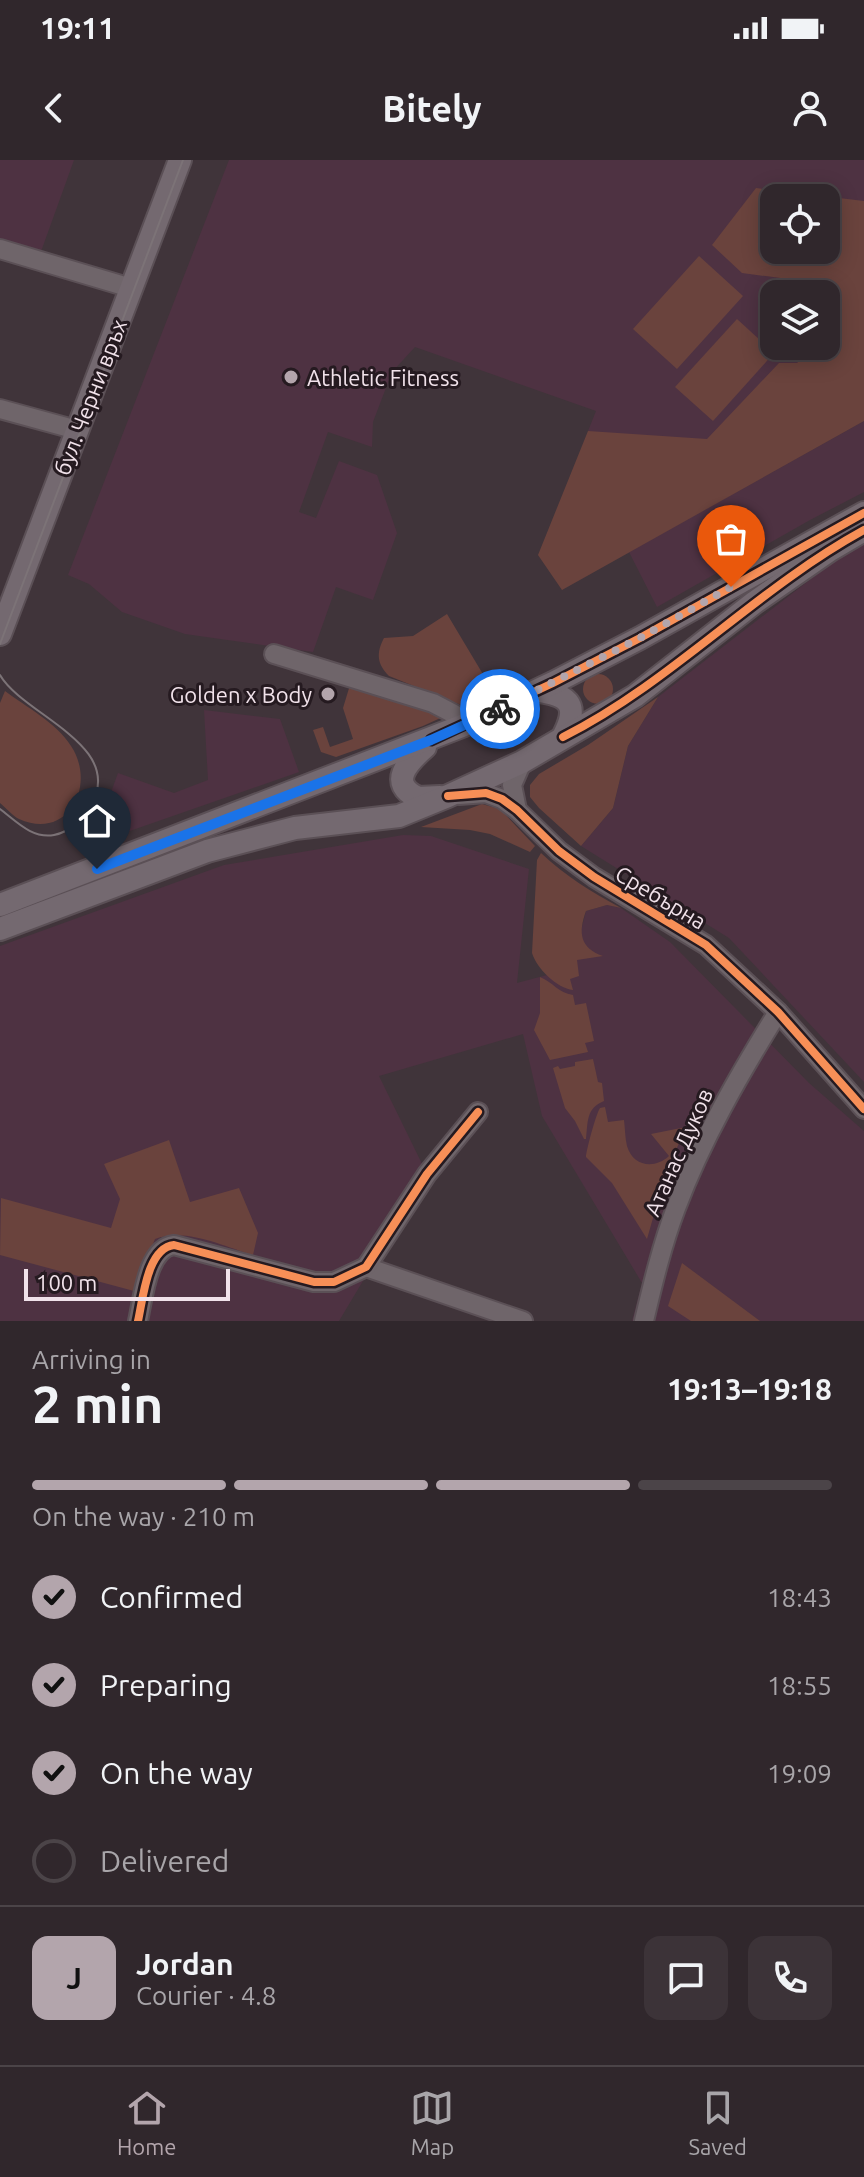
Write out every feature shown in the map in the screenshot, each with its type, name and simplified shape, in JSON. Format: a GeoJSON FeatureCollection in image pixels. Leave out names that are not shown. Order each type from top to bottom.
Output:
{"type":"FeatureCollection","features":[{"type":"Feature","properties":{"kind":"main road","name":"бул. Черни връх"},"geometry":{"type":"LineString","coordinates":[[0,634],[180,160]]}},
{"type":"Feature","properties":{"kind":"main road"},"geometry":{"type":"LineString","coordinates":[[0,905],[462,726],[539,691],[640,638],[864,513]]}},
{"type":"Feature","properties":{"kind":"main road"},"geometry":{"type":"LineString","coordinates":[[431,740],[406,765],[402,779],[408,792],[418,798],[448,796],[522,762],[635,696],[755,602],[864,530]]}},
{"type":"Feature","properties":{"kind":"main road"},"geometry":{"type":"LineString","coordinates":[[539,691],[558,694],[567,699],[571,706],[570,723],[563,737]]}},
{"type":"Feature","properties":{"kind":"main road","name":"Сребърна"},"geometry":{"type":"LineString","coordinates":[[0,929],[207,851],[295,828],[399,816],[448,796]]}},
{"type":"Feature","properties":{"kind":"street"},"geometry":{"type":"LineString","coordinates":[[0,249],[131,288]]}},
{"type":"Feature","properties":{"kind":"street"},"geometry":{"type":"LineString","coordinates":[[0,409],[77,430]]}},
{"type":"Feature","properties":{"kind":"street"},"geometry":{"type":"LineString","coordinates":[[274,654],[433,703],[454,714],[462,726]]}},
{"type":"Feature","properties":{"kind":"street"},"geometry":{"type":"LineString","coordinates":[[517,810],[512,785],[522,762]]}},
{"type":"Feature","properties":{"kind":"street","name":"Сребърна"},"geometry":{"type":"LineString","coordinates":[[448,796],[486,793],[502,799],[559,851],[594,877],[706,945],[778,1012],[864,1109]]}},
{"type":"Feature","properties":{"kind":"street","name":"Атанас Дуков"},"geometry":{"type":"LineString","coordinates":[[644,1321],[675,1210],[698,1153],[778,1012]]}},
{"type":"Feature","properties":{"kind":"street"},"geometry":{"type":"LineString","coordinates":[[138,1321],[153,1259],[167,1246],[174,1245],[314,1282],[334,1282],[366,1267],[427,1174],[478,1112]]}},
{"type":"Feature","properties":{"kind":"street"},"geometry":{"type":"LineString","coordinates":[[366,1267],[523,1321]]}},
{"type":"Feature","properties":{"kind":"shaded area"},"geometry":{"type":"Polygon","coordinates":[[[0,160],[74,160],[39,257],[0,246],[0,160]]]}},
{"type":"Feature","properties":{"kind":"shaded area"},"geometry":{"type":"Polygon","coordinates":[[[229,160],[864,160],[864,314],[840,338],[840,280],[760,280],[760,360],[818,360],[713,465],[588,431],[596,411],[415,347],[392,372],[373,422],[372,447],[328,432],[299,512],[316,518],[339,461],[377,475],[397,533],[373,600],[336,587],[313,652],[185,634],[122,612],[89,584],[68,575],[229,160]]]}},
{"type":"Feature","properties":{"kind":"shaded area"},"geometry":{"type":"Polygon","coordinates":[[[756,188],[760,188],[760,264],[840,264],[840,198],[864,201],[864,421],[562,590],[538,555],[588,431],[707,439],[779,363],[840,360],[840,280],[795,280],[742,273],[712,245],[756,188]]]}},
{"type":"Feature","properties":{"kind":"shaded area"},"geometry":{"type":"Polygon","coordinates":[[[699,256],[743,296],[677,369],[633,329],[699,256]]]}},
{"type":"Feature","properties":{"kind":"shaded area"},"geometry":{"type":"Polygon","coordinates":[[[737,319],[760,340],[760,360],[768,360],[713,421],[675,387],[737,319]]]}},
{"type":"Feature","properties":{"kind":"shaded area"},"geometry":{"type":"Polygon","coordinates":[[[864,421],[864,492],[657,607],[629,552],[864,421]]]}},
{"type":"Feature","properties":{"kind":"shaded area"},"geometry":{"type":"Polygon","coordinates":[[[864,542],[864,1082],[729,938],[581,846],[613,808],[628,746],[658,697],[847,551],[864,542]]]}},
{"type":"Feature","properties":{"kind":"shaded area"},"geometry":{"type":"Polygon","coordinates":[[[447,614],[493,691],[486,694],[488,698],[461,705],[389,676],[380,663],[379,653],[384,638],[413,636],[447,614]]]}},
{"type":"Feature","properties":{"kind":"shaded area"},"geometry":{"type":"Polygon","coordinates":[[[598,674],[609,678],[613,689],[609,700],[598,704],[587,700],[583,689],[587,678],[598,674]]]}},
{"type":"Feature","properties":{"kind":"shaded area"},"geometry":{"type":"Polygon","coordinates":[[[350,685],[447,715],[336,757],[321,752],[313,730],[323,727],[330,747],[353,739],[343,708],[350,685]]]}},
{"type":"Feature","properties":{"kind":"shaded area"},"geometry":{"type":"Polygon","coordinates":[[[5,691],[58,730],[78,761],[81,777],[79,792],[64,816],[51,822],[36,824],[19,819],[0,803],[0,703],[5,691]]]}},
{"type":"Feature","properties":{"kind":"shaded area"},"geometry":{"type":"Polygon","coordinates":[[[658,697],[628,746],[613,808],[581,846],[539,808],[530,797],[530,785],[539,774],[658,697]]]}},
{"type":"Feature","properties":{"kind":"shaded area"},"geometry":{"type":"Polygon","coordinates":[[[204,710],[280,719],[299,772],[124,833],[99,825],[118,773],[174,793],[208,780],[204,710]]]}},
{"type":"Feature","properties":{"kind":"shaded area"},"geometry":{"type":"Polygon","coordinates":[[[482,804],[500,809],[535,846],[530,852],[490,834],[421,827],[482,804]]]}},
{"type":"Feature","properties":{"kind":"shaded area"},"geometry":{"type":"Polygon","coordinates":[[[403,835],[431,836],[529,869],[517,983],[562,971],[583,942],[580,934],[586,911],[607,905],[621,908],[670,942],[809,1083],[864,1131],[864,1321],[632,1321],[642,1283],[542,1116],[523,1034],[379,1076],[427,1174],[339,1321],[0,1321],[0,946],[224,865],[403,835]]]}},
{"type":"Feature","properties":{"kind":"shaded area"},"geometry":{"type":"Polygon","coordinates":[[[541,853],[579,883],[621,908],[607,905],[586,911],[583,939],[590,949],[603,956],[577,960],[579,976],[570,979],[573,990],[548,977],[532,953],[537,860],[541,853]]]}},
{"type":"Feature","properties":{"kind":"shaded area"},"geometry":{"type":"Polygon","coordinates":[[[540,977],[573,995],[575,1005],[586,1003],[594,1041],[585,1043],[588,1052],[550,1060],[534,1030],[540,1013],[540,977]]]}},
{"type":"Feature","properties":{"kind":"shaded area"},"geometry":{"type":"Polygon","coordinates":[[[593,1059],[598,1082],[602,1083],[604,1101],[591,1112],[584,1139],[565,1108],[553,1068],[575,1066],[575,1062],[593,1059]]]}},
{"type":"Feature","properties":{"kind":"shaded area"},"geometry":{"type":"Polygon","coordinates":[[[605,1107],[608,1122],[624,1120],[630,1153],[645,1164],[657,1163],[669,1156],[651,1134],[686,1127],[653,1203],[655,1211],[647,1239],[612,1183],[586,1157],[598,1112],[605,1107]]]}},
{"type":"Feature","properties":{"kind":"shaded area"},"geometry":{"type":"Polygon","coordinates":[[[169,1140],[190,1202],[239,1188],[258,1233],[253,1255],[191,1236],[155,1239],[134,1291],[0,1255],[1,1198],[111,1228],[120,1199],[104,1164],[169,1140]]]}},
{"type":"Feature","properties":{"kind":"shaded area"},"geometry":{"type":"Polygon","coordinates":[[[682,1263],[760,1321],[691,1321],[668,1306],[682,1263]]]}},
{"type":"Feature","properties":{"kind":"tram line"},"geometry":{"type":"LineString","coordinates":[[0,644],[183,160]]}},
{"type":"Feature","properties":{"kind":"tram line"},"geometry":{"type":"LineString","coordinates":[[0,675],[12,690],[84,748],[95,765],[98,784],[84,815],[71,828],[54,835],[31,832],[0,809]]}},
{"type":"Feature","properties":{"kind":"cycle path"},"geometry":{"type":"LineString","coordinates":[[431,740],[640,638],[864,513]]}},
{"type":"Feature","properties":{"kind":"cycle path"},"geometry":{"type":"LineString","coordinates":[[563,737],[641,690],[787,580],[864,530]]}},
{"type":"Feature","properties":{"kind":"cycle path"},"geometry":{"type":"LineString","coordinates":[[448,796],[486,793],[502,799],[559,851],[594,877],[706,945],[778,1012],[864,1109]]}},
{"type":"Feature","properties":{"kind":"cycle path"},"geometry":{"type":"LineString","coordinates":[[138,1321],[152,1265],[165,1248],[174,1245],[314,1282],[334,1282],[366,1267],[427,1174],[478,1112]]}},
{"type":"Feature","properties":{"kind":"way so far"},"geometry":{"type":"LineString","coordinates":[[500,709],[640,638],[731,587]]}},
{"type":"Feature","properties":{"kind":"place","name":"Athletic Fitness"},"geometry":{"type":"Point","coordinates":[291,377]}},
{"type":"Feature","properties":{"kind":"place","name":"Golden x Body"},"geometry":{"type":"Point","coordinates":[328,694]}},
{"type":"Feature","properties":{"kind":"route"},"geometry":{"type":"LineString","coordinates":[[97,869],[431,740],[500,709]]}}]}
